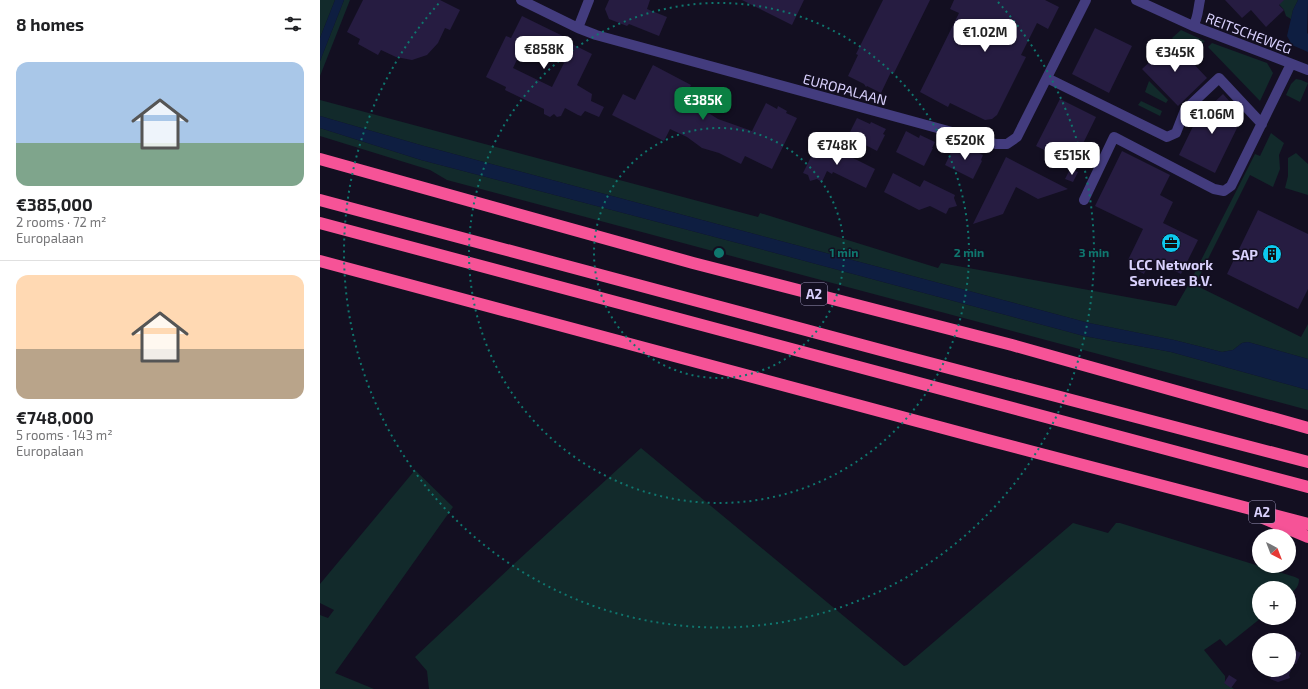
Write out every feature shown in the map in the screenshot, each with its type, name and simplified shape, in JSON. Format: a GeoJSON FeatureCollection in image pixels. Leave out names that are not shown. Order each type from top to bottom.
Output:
{"type":"FeatureCollection","features":[{"type":"Feature","properties":{"kind":"highway","name":"A2"},"geometry":{"type":"LineString","coordinates":[[320,159],[692,263],[1012,345],[1308,428]]}},
{"type":"Feature","properties":{"kind":"highway"},"geometry":{"type":"LineString","coordinates":[[320,200],[903,356],[1308,462]]}},
{"type":"Feature","properties":{"kind":"highway"},"geometry":{"type":"LineString","coordinates":[[320,223],[1308,487]]}},
{"type":"Feature","properties":{"kind":"highway","name":"A2"},"geometry":{"type":"LineString","coordinates":[[320,262],[1308,524]]}},
{"type":"Feature","properties":{"kind":"highway","name":"A2"},"geometry":{"type":"LineString","coordinates":[[1217,499],[1308,537]]}},
{"type":"Feature","properties":{"kind":"street","name":"EUROPALAAN"},"geometry":{"type":"LineString","coordinates":[[521,0],[578,28],[596,35],[996,144],[1007,144],[1017,137],[1086,0]]}},
{"type":"Feature","properties":{"kind":"street"},"geometry":{"type":"LineString","coordinates":[[578,28],[589,0]]}},
{"type":"Feature","properties":{"kind":"street","name":"REITSCHEWEG"},"geometry":{"type":"LineString","coordinates":[[1136,0],[1193,26],[1308,70]]}},
{"type":"Feature","properties":{"kind":"street"},"geometry":{"type":"LineString","coordinates":[[1193,26],[1196,22],[1200,0]]}},
{"type":"Feature","properties":{"kind":"street"},"geometry":{"type":"LineString","coordinates":[[1084,200],[1114,137],[1214,189],[1224,192],[1231,186],[1291,64]]}},
{"type":"Feature","properties":{"kind":"street"},"geometry":{"type":"LineString","coordinates":[[1047,78],[1167,137],[1176,133],[1185,110],[1219,78],[1262,124]]}},
{"type":"Feature","properties":{"kind":"green space"},"geometry":{"type":"Polygon","coordinates":[[[320,0],[335,0],[320,38],[320,0]]]}},
{"type":"Feature","properties":{"kind":"green space"},"geometry":{"type":"Polygon","coordinates":[[[344,0],[350,0],[320,76],[320,61],[344,0]]]}},
{"type":"Feature","properties":{"kind":"green space"},"geometry":{"type":"Polygon","coordinates":[[[1283,0],[1298,0],[1293,10],[1291,19],[1286,16],[1284,10],[1279,4],[1283,0]]]}},
{"type":"Feature","properties":{"kind":"green space"},"geometry":{"type":"Polygon","coordinates":[[[1181,30],[1205,41],[1190,56],[1172,38],[1181,30]]]}},
{"type":"Feature","properties":{"kind":"green space"},"geometry":{"type":"Polygon","coordinates":[[[1212,43],[1267,63],[1273,73],[1260,101],[1208,47],[1212,43]]]}},
{"type":"Feature","properties":{"kind":"green space"},"geometry":{"type":"Polygon","coordinates":[[[1296,79],[1308,83],[1300,102],[1286,95],[1291,84],[1296,79]]]}},
{"type":"Feature","properties":{"kind":"green space"},"geometry":{"type":"Polygon","coordinates":[[[1149,81],[1168,100],[1166,103],[1145,92],[1149,81]]]}},
{"type":"Feature","properties":{"kind":"green space"},"geometry":{"type":"Polygon","coordinates":[[[320,100],[758,217],[760,213],[938,268],[941,263],[1176,306],[1190,282],[1255,154],[1260,156],[1271,133],[1284,143],[1279,155],[1280,169],[1273,187],[1250,175],[1195,285],[1301,337],[1308,324],[1308,359],[1248,342],[1242,343],[1233,350],[1222,352],[1174,340],[1089,323],[424,146],[320,116],[320,100]]]}},
{"type":"Feature","properties":{"kind":"green space"},"geometry":{"type":"Polygon","coordinates":[[[1141,101],[1162,111],[1160,116],[1138,105],[1141,101]]]}},
{"type":"Feature","properties":{"kind":"green space"},"geometry":{"type":"Polygon","coordinates":[[[320,128],[421,160],[1084,336],[1171,352],[1308,390],[1308,410],[447,180],[430,170],[320,136],[320,128]]]}},
{"type":"Feature","properties":{"kind":"green space"},"geometry":{"type":"Polygon","coordinates":[[[1296,153],[1308,164],[1308,195],[1285,188],[1288,176],[1288,158],[1296,153]]]}},
{"type":"Feature","properties":{"kind":"green space"},"geometry":{"type":"Polygon","coordinates":[[[641,448],[904,666],[1073,523],[1108,533],[1116,523],[1120,523],[1252,564],[1252,573],[1282,573],[1299,579],[1299,582],[1296,588],[1296,581],[1252,581],[1252,625],[1226,646],[1220,639],[1204,650],[1225,676],[1225,682],[1234,689],[429,689],[427,671],[415,657],[641,448]]]}},
{"type":"Feature","properties":{"kind":"green space"},"geometry":{"type":"Polygon","coordinates":[[[415,470],[453,507],[335,673],[374,689],[320,689],[320,615],[328,618],[334,610],[320,603],[320,584],[415,470]]]}},
{"type":"Feature","properties":{"kind":"water"},"geometry":{"type":"Polygon","coordinates":[[[335,0],[344,0],[320,61],[320,38],[335,0]]]}},
{"type":"Feature","properties":{"kind":"water"},"geometry":{"type":"Polygon","coordinates":[[[1298,0],[1308,0],[1308,52],[1292,45],[1287,36],[1293,10],[1298,0]]]}},
{"type":"Feature","properties":{"kind":"water"},"geometry":{"type":"Polygon","coordinates":[[[320,116],[424,146],[1089,323],[1174,340],[1222,352],[1233,350],[1242,343],[1248,342],[1308,359],[1308,390],[1171,352],[1084,336],[421,160],[320,128],[320,116]]]}},
{"type":"Feature","properties":{"kind":"building"},"geometry":{"type":"Polygon","coordinates":[[[363,0],[440,0],[460,10],[450,30],[445,28],[438,43],[427,55],[412,60],[396,57],[381,50],[378,55],[358,44],[360,39],[347,32],[363,0]]]}},
{"type":"Feature","properties":{"kind":"building"},"geometry":{"type":"Polygon","coordinates":[[[609,0],[650,0],[647,9],[667,17],[659,36],[629,24],[627,26],[609,19],[605,9],[609,0]]]}},
{"type":"Feature","properties":{"kind":"building"},"geometry":{"type":"Polygon","coordinates":[[[742,0],[804,0],[792,25],[742,0]]]}},
{"type":"Feature","properties":{"kind":"building"},"geometry":{"type":"Polygon","coordinates":[[[883,0],[930,0],[894,73],[891,72],[881,93],[867,86],[866,87],[864,84],[848,76],[858,55],[856,54],[883,0]]]}},
{"type":"Feature","properties":{"kind":"building"},"geometry":{"type":"Polygon","coordinates":[[[954,0],[1045,0],[1059,7],[1048,29],[1037,23],[1021,55],[1026,57],[997,115],[992,119],[985,120],[950,103],[948,107],[920,92],[959,13],[950,9],[954,0]]]}},
{"type":"Feature","properties":{"kind":"building"},"geometry":{"type":"Polygon","coordinates":[[[1225,0],[1284,0],[1279,5],[1284,10],[1266,27],[1251,10],[1242,18],[1225,0]]]}},
{"type":"Feature","properties":{"kind":"building"},"geometry":{"type":"Polygon","coordinates":[[[522,16],[573,41],[572,44],[592,54],[577,85],[592,94],[591,101],[604,107],[599,117],[585,111],[581,116],[565,108],[561,116],[557,117],[554,114],[550,117],[544,114],[544,109],[505,90],[506,87],[486,77],[506,36],[511,38],[522,16]],[[525,43],[513,68],[552,87],[564,63],[525,43]]]}},
{"type":"Feature","properties":{"kind":"building"},"geometry":{"type":"Polygon","coordinates":[[[1095,28],[1132,46],[1109,93],[1072,74],[1095,28]]]}},
{"type":"Feature","properties":{"kind":"building"},"geometry":{"type":"Polygon","coordinates":[[[1172,41],[1207,78],[1178,106],[1142,69],[1172,41]]]}},
{"type":"Feature","properties":{"kind":"building"},"geometry":{"type":"Polygon","coordinates":[[[653,65],[691,85],[685,98],[718,119],[752,131],[766,103],[777,109],[778,106],[787,111],[786,113],[797,118],[772,169],[745,156],[741,164],[719,153],[702,148],[687,137],[670,129],[664,141],[612,115],[623,94],[635,100],[653,65]]]}},
{"type":"Feature","properties":{"kind":"building"},"geometry":{"type":"Polygon","coordinates":[[[1223,94],[1240,113],[1234,124],[1238,126],[1215,173],[1179,155],[1202,108],[1206,110],[1223,94]]]}},
{"type":"Feature","properties":{"kind":"building"},"geometry":{"type":"Polygon","coordinates":[[[1060,99],[1096,117],[1073,164],[1036,146],[1060,99]]]}},
{"type":"Feature","properties":{"kind":"building"},"geometry":{"type":"Polygon","coordinates":[[[857,118],[870,124],[871,122],[886,129],[883,134],[885,135],[877,151],[848,136],[857,118]]]}},
{"type":"Feature","properties":{"kind":"building"},"geometry":{"type":"Polygon","coordinates":[[[906,131],[919,138],[920,135],[935,142],[924,166],[896,152],[906,131]]]}},
{"type":"Feature","properties":{"kind":"building"},"geometry":{"type":"Polygon","coordinates":[[[819,141],[875,169],[866,188],[833,172],[832,174],[827,171],[822,182],[817,179],[810,181],[808,175],[803,173],[819,141]]]}},
{"type":"Feature","properties":{"kind":"building"},"geometry":{"type":"Polygon","coordinates":[[[955,144],[968,151],[969,148],[983,155],[982,161],[973,179],[945,165],[955,144]]]}},
{"type":"Feature","properties":{"kind":"building"},"geometry":{"type":"Polygon","coordinates":[[[1122,151],[1170,175],[1160,195],[1173,202],[1163,223],[1198,240],[1181,274],[1151,259],[1144,274],[1133,268],[1135,263],[1128,260],[1143,229],[1095,206],[1122,151]]]}},
{"type":"Feature","properties":{"kind":"building"},"geometry":{"type":"Polygon","coordinates":[[[1006,157],[1068,189],[1038,199],[1016,187],[1003,214],[973,224],[1006,157]]]}},
{"type":"Feature","properties":{"kind":"building"},"geometry":{"type":"Polygon","coordinates":[[[1070,169],[1078,172],[1073,182],[1065,179],[1070,169]]]}},
{"type":"Feature","properties":{"kind":"building"},"geometry":{"type":"Polygon","coordinates":[[[893,173],[920,187],[924,180],[955,195],[954,198],[957,206],[949,208],[946,214],[930,206],[919,210],[884,192],[893,173]]]}},
{"type":"Feature","properties":{"kind":"building","name":"SAP"},"geometry":{"type":"Polygon","coordinates":[[[1258,210],[1308,234],[1308,289],[1298,309],[1227,274],[1258,210]]]}},
{"type":"Feature","properties":{"kind":"building"},"geometry":{"type":"Polygon","coordinates":[[[1296,650],[1301,653],[1296,664],[1296,650]]]}},
{"type":"Feature","properties":{"kind":"building"},"geometry":{"type":"Polygon","coordinates":[[[1229,675],[1237,680],[1231,688],[1224,683],[1229,675]]]}},
{"type":"Feature","properties":{"kind":"building"},"geometry":{"type":"Polygon","coordinates":[[[1271,677],[1290,678],[1278,682],[1270,679],[1271,677]]]}},
{"type":"Feature","properties":{"kind":"place","name":"LCC Network Services B.V."},"geometry":{"type":"Point","coordinates":[1171,243]}},
{"type":"Feature","properties":{"kind":"place","name":"SAP"},"geometry":{"type":"Point","coordinates":[1272,254]}}]}
